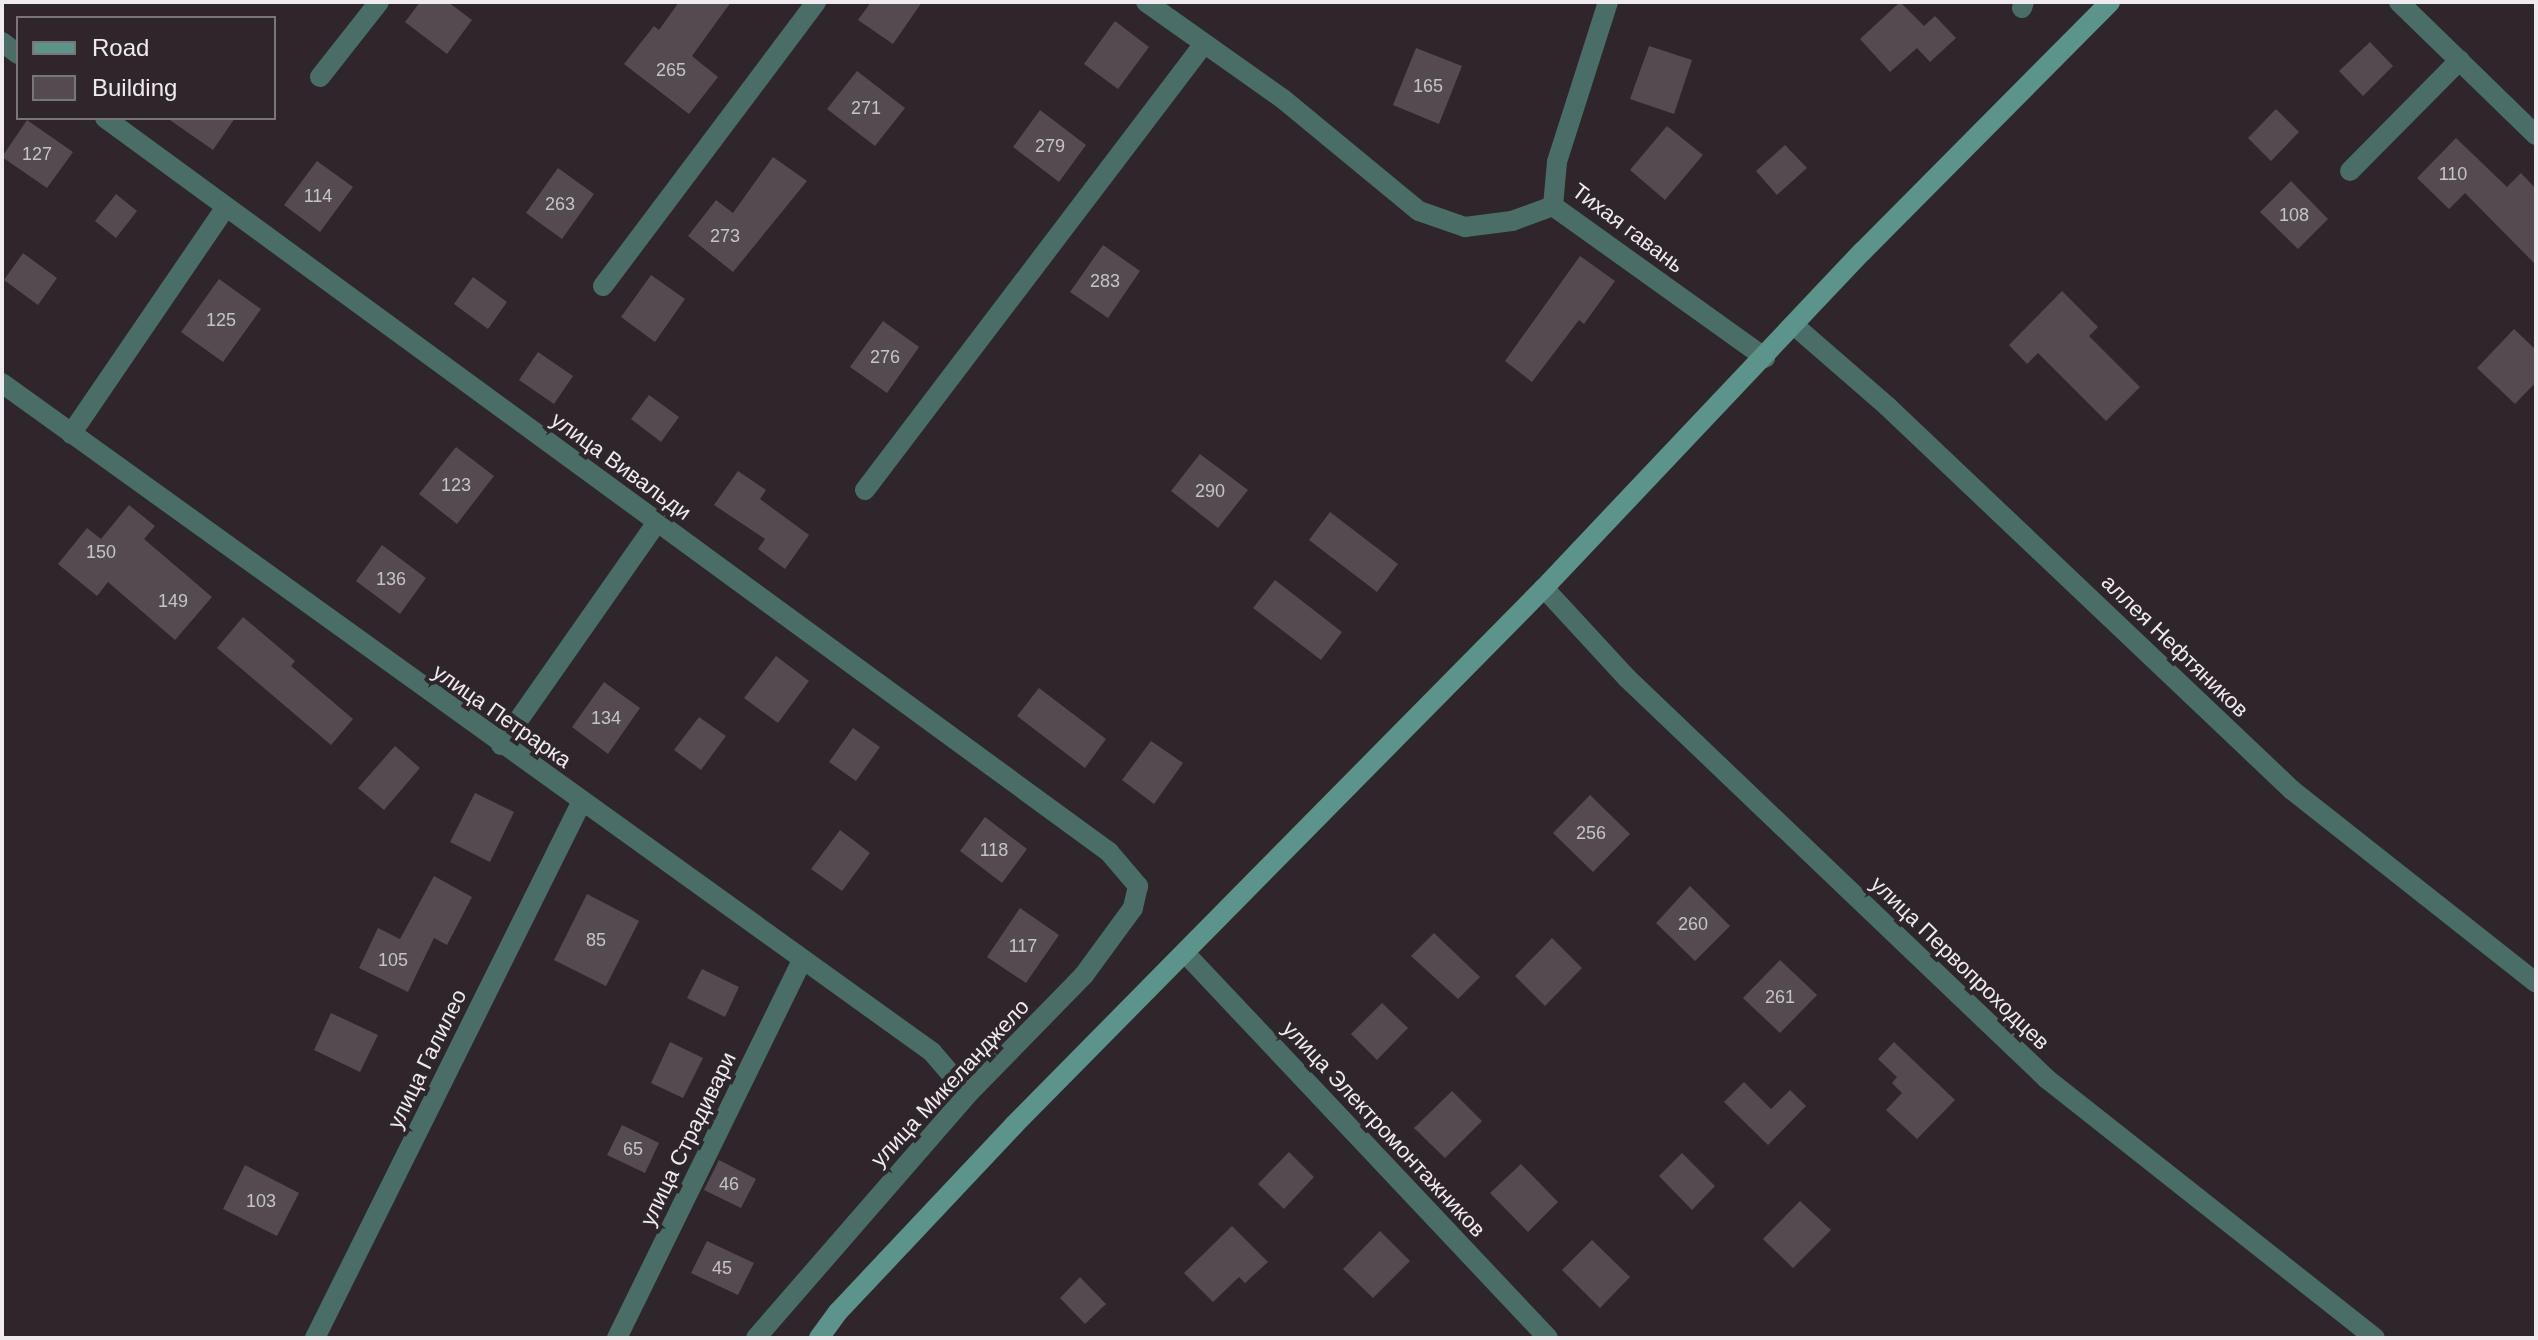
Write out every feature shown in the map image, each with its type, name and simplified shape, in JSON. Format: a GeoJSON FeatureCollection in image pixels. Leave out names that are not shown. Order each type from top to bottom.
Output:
{"type":"FeatureCollection","features":[{"type":"Feature","properties":{"kind":"street"},"geometry":{"type":"LineString","coordinates":[[320,77],[379,2]]}},
{"type":"Feature","properties":{"kind":"street"},"geometry":{"type":"LineString","coordinates":[[603,286],[816,2]]}},
{"type":"Feature","properties":{"kind":"street"},"geometry":{"type":"LineString","coordinates":[[1146,2],[1283,99],[1419,211],[1465,227],[1512,221],[1553,206]]}},
{"type":"Feature","properties":{"kind":"street","name":"Тихая гавань"},"geometry":{"type":"LineString","coordinates":[[1608,2],[1560,150],[1553,206],[1765,358]]}},
{"type":"Feature","properties":{"kind":"street"},"geometry":{"type":"LineString","coordinates":[[819,1338],[838,1312],[1014,1125],[1544,588],[1765,358],[1862,252],[2110,2]]}},
{"type":"Feature","properties":{"kind":"street"},"geometry":{"type":"LineString","coordinates":[[2399,2],[2536,135]]}},
{"type":"Feature","properties":{"kind":"street"},"geometry":{"type":"LineString","coordinates":[[865,490],[1203,45]]}},
{"type":"Feature","properties":{"kind":"street"},"geometry":{"type":"LineString","coordinates":[[2350,171],[2460,60]]}},
{"type":"Feature","properties":{"kind":"street","name":"улица Вивальди"},"geometry":{"type":"LineString","coordinates":[[108,120],[1109,852]]}},
{"type":"Feature","properties":{"kind":"street"},"geometry":{"type":"LineString","coordinates":[[71,434],[226,207]]}},
{"type":"Feature","properties":{"kind":"street","name":"аллея Нефтяников"},"geometry":{"type":"LineString","coordinates":[[1795,326],[1887,406],[2292,790],[2536,983]]}},
{"type":"Feature","properties":{"kind":"street","name":"улица Петрарка"},"geometry":{"type":"LineString","coordinates":[[2,383],[501,745],[932,1052],[968,1094]]}},
{"type":"Feature","properties":{"kind":"street"},"geometry":{"type":"LineString","coordinates":[[501,745],[657,522]]}},
{"type":"Feature","properties":{"kind":"street","name":"улица Первопроходцев"},"geometry":{"type":"LineString","coordinates":[[1544,588],[1627,678],[2047,1079],[2375,1338]]}},
{"type":"Feature","properties":{"kind":"street","name":"улица Галилео"},"geometry":{"type":"LineString","coordinates":[[315,1338],[582,801]]}},
{"type":"Feature","properties":{"kind":"street","name":"улица Микеланджело"},"geometry":{"type":"LineString","coordinates":[[756,1338],[968,1094],[1084,975],[1133,908],[1138,886],[1109,852]]}},
{"type":"Feature","properties":{"kind":"street","name":"улица Электромонтажников"},"geometry":{"type":"LineString","coordinates":[[1185,953],[1548,1338]]}},
{"type":"Feature","properties":{"kind":"street","name":"улица Страдивари"},"geometry":{"type":"LineString","coordinates":[[617,1338],[802,961]]}},
{"type":"Feature","properties":{"kind":"building"},"geometry":{"type":"Polygon","coordinates":[[[420,2],[448,2],[472,20],[447,54],[405,22],[420,2]]]}},
{"type":"Feature","properties":{"kind":"building"},"geometry":{"type":"Polygon","coordinates":[[[679,2],[731,2],[692,56],[718,77],[689,114],[624,64],[654,26],[659,30],[679,2]]]}},
{"type":"Feature","properties":{"kind":"building"},"geometry":{"type":"Polygon","coordinates":[[[871,2],[922,2],[893,44],[858,20],[871,2]]]}},
{"type":"Feature","properties":{"kind":"building"},"geometry":{"type":"Polygon","coordinates":[[[1900,2],[1924,26],[1935,16],[1956,38],[1930,62],[1917,48],[1890,72],[1860,39],[1900,2]]]}},
{"type":"Feature","properties":{"kind":"building"},"geometry":{"type":"Polygon","coordinates":[[[1115,21],[1149,47],[1118,89],[1084,64],[1115,21]]]}},
{"type":"Feature","properties":{"kind":"building"},"geometry":{"type":"Polygon","coordinates":[[[2370,42],[2393,66],[2363,96],[2339,71],[2370,42]]]}},
{"type":"Feature","properties":{"kind":"building"},"geometry":{"type":"Polygon","coordinates":[[[1649,46],[1692,60],[1674,114],[1630,99],[1649,46]]]}},
{"type":"Feature","properties":{"kind":"building"},"geometry":{"type":"Polygon","coordinates":[[[1416,48],[1462,66],[1439,124],[1393,105],[1416,48]]]}},
{"type":"Feature","properties":{"kind":"building"},"geometry":{"type":"Polygon","coordinates":[[[857,71],[905,108],[875,146],[827,109],[857,71]]]}},
{"type":"Feature","properties":{"kind":"building"},"geometry":{"type":"Polygon","coordinates":[[[2276,109],[2299,132],[2271,161],[2248,138],[2276,109]]]}},
{"type":"Feature","properties":{"kind":"building"},"geometry":{"type":"Polygon","coordinates":[[[1040,110],[1086,145],[1059,182],[1013,147],[1040,110]]]}},
{"type":"Feature","properties":{"kind":"building"},"geometry":{"type":"Polygon","coordinates":[[[27,120],[73,152],[47,188],[2,157],[27,120]]]}},
{"type":"Feature","properties":{"kind":"building"},"geometry":{"type":"Polygon","coordinates":[[[170,120],[234,120],[213,150],[170,120]]]}},
{"type":"Feature","properties":{"kind":"building"},"geometry":{"type":"Polygon","coordinates":[[[1667,126],[1703,155],[1665,200],[1630,170],[1667,126]]]}},
{"type":"Feature","properties":{"kind":"building"},"geometry":{"type":"Polygon","coordinates":[[[2456,138],[2507,187],[2521,173],[2536,189],[2536,265],[2465,193],[2449,209],[2417,178],[2456,138]]]}},
{"type":"Feature","properties":{"kind":"building"},"geometry":{"type":"Polygon","coordinates":[[[1785,145],[1807,168],[1777,195],[1756,171],[1785,145]]]}},
{"type":"Feature","properties":{"kind":"building"},"geometry":{"type":"Polygon","coordinates":[[[773,157],[807,181],[733,272],[688,236],[716,200],[733,213],[773,157]]]}},
{"type":"Feature","properties":{"kind":"building"},"geometry":{"type":"Polygon","coordinates":[[[317,161],[353,187],[320,232],[284,205],[317,161]]]}},
{"type":"Feature","properties":{"kind":"building"},"geometry":{"type":"Polygon","coordinates":[[[558,168],[594,194],[562,239],[526,213],[558,168]]]}},
{"type":"Feature","properties":{"kind":"building"},"geometry":{"type":"Polygon","coordinates":[[[2291,181],[2328,219],[2298,249],[2260,212],[2291,181]]]}},
{"type":"Feature","properties":{"kind":"building"},"geometry":{"type":"Polygon","coordinates":[[[116,194],[137,211],[116,238],[95,221],[116,194]]]}},
{"type":"Feature","properties":{"kind":"building"},"geometry":{"type":"Polygon","coordinates":[[[1103,245],[1140,271],[1108,318],[1070,292],[1103,245]]]}},
{"type":"Feature","properties":{"kind":"building"},"geometry":{"type":"Polygon","coordinates":[[[23,253],[57,278],[38,305],[4,280],[23,253]]]}},
{"type":"Feature","properties":{"kind":"building"},"geometry":{"type":"Polygon","coordinates":[[[1580,256],[1615,281],[1584,324],[1579,320],[1532,382],[1505,361],[1580,256]]]}},
{"type":"Feature","properties":{"kind":"building"},"geometry":{"type":"Polygon","coordinates":[[[651,275],[685,299],[655,342],[621,317],[651,275]]]}},
{"type":"Feature","properties":{"kind":"building"},"geometry":{"type":"Polygon","coordinates":[[[473,277],[507,302],[488,329],[454,304],[473,277]]]}},
{"type":"Feature","properties":{"kind":"building"},"geometry":{"type":"Polygon","coordinates":[[[219,279],[261,309],[223,362],[181,332],[219,279]]]}},
{"type":"Feature","properties":{"kind":"building"},"geometry":{"type":"Polygon","coordinates":[[[2062,291],[2098,327],[2089,336],[2140,387],[2106,421],[2038,353],[2027,364],[2009,345],[2062,291]]]}},
{"type":"Feature","properties":{"kind":"building"},"geometry":{"type":"Polygon","coordinates":[[[883,321],[919,347],[887,393],[850,367],[883,321]]]}},
{"type":"Feature","properties":{"kind":"building"},"geometry":{"type":"Polygon","coordinates":[[[2514,329],[2536,350],[2536,382],[2515,404],[2477,368],[2514,329]]]}},
{"type":"Feature","properties":{"kind":"building"},"geometry":{"type":"Polygon","coordinates":[[[538,352],[573,376],[554,404],[519,380],[538,352]]]}},
{"type":"Feature","properties":{"kind":"building"},"geometry":{"type":"Polygon","coordinates":[[[649,395],[679,417],[661,442],[631,419],[649,395]]]}},
{"type":"Feature","properties":{"kind":"building"},"geometry":{"type":"Polygon","coordinates":[[[456,447],[494,476],[457,524],[419,494],[456,447]]]}},
{"type":"Feature","properties":{"kind":"building"},"geometry":{"type":"Polygon","coordinates":[[[1200,454],[1248,490],[1218,528],[1171,491],[1200,454]]]}},
{"type":"Feature","properties":{"kind":"building"},"geometry":{"type":"Polygon","coordinates":[[[738,471],[766,490],[760,499],[809,535],[785,569],[758,549],[765,539],[714,505],[738,471]]]}},
{"type":"Feature","properties":{"kind":"building"},"geometry":{"type":"Polygon","coordinates":[[[129,505],[155,526],[144,539],[212,597],[175,640],[108,582],[97,596],[58,564],[87,528],[101,539],[129,505]]]}},
{"type":"Feature","properties":{"kind":"building"},"geometry":{"type":"Polygon","coordinates":[[[1330,512],[1398,564],[1377,592],[1309,540],[1330,512]]]}},
{"type":"Feature","properties":{"kind":"building"},"geometry":{"type":"Polygon","coordinates":[[[382,545],[426,578],[400,614],[356,581],[382,545]]]}},
{"type":"Feature","properties":{"kind":"building"},"geometry":{"type":"Polygon","coordinates":[[[1275,580],[1342,632],[1321,660],[1253,608],[1275,580]]]}},
{"type":"Feature","properties":{"kind":"building"},"geometry":{"type":"Polygon","coordinates":[[[243,617],[295,661],[291,666],[353,719],[331,745],[217,648],[243,617]]]}},
{"type":"Feature","properties":{"kind":"building"},"geometry":{"type":"Polygon","coordinates":[[[776,656],[809,681],[778,723],[744,698],[776,656]]]}},
{"type":"Feature","properties":{"kind":"building"},"geometry":{"type":"Polygon","coordinates":[[[604,682],[640,708],[608,754],[572,727],[604,682]]]}},
{"type":"Feature","properties":{"kind":"building"},"geometry":{"type":"Polygon","coordinates":[[[1039,688],[1106,739],[1085,768],[1017,716],[1039,688]]]}},
{"type":"Feature","properties":{"kind":"building"},"geometry":{"type":"Polygon","coordinates":[[[699,717],[726,736],[701,770],[674,750],[699,717]]]}},
{"type":"Feature","properties":{"kind":"building"},"geometry":{"type":"Polygon","coordinates":[[[853,728],[880,747],[856,781],[829,762],[853,728]]]}},
{"type":"Feature","properties":{"kind":"building"},"geometry":{"type":"Polygon","coordinates":[[[1151,741],[1183,763],[1154,804],[1122,780],[1151,741]]]}},
{"type":"Feature","properties":{"kind":"building"},"geometry":{"type":"Polygon","coordinates":[[[395,746],[420,768],[384,810],[358,788],[395,746]]]}},
{"type":"Feature","properties":{"kind":"building"},"geometry":{"type":"Polygon","coordinates":[[[475,793],[514,812],[490,862],[450,842],[475,793]]]}},
{"type":"Feature","properties":{"kind":"building"},"geometry":{"type":"Polygon","coordinates":[[[1590,795],[1630,834],[1593,872],[1553,833],[1590,795]]]}},
{"type":"Feature","properties":{"kind":"building"},"geometry":{"type":"Polygon","coordinates":[[[985,817],[1027,849],[1002,883],[960,851],[985,817]]]}},
{"type":"Feature","properties":{"kind":"building"},"geometry":{"type":"Polygon","coordinates":[[[840,830],[870,853],[842,891],[811,869],[840,830]]]}},
{"type":"Feature","properties":{"kind":"building"},"geometry":{"type":"Polygon","coordinates":[[[434,876],[472,897],[447,945],[434,938],[408,992],[359,968],[378,928],[400,939],[434,876]]]}},
{"type":"Feature","properties":{"kind":"building"},"geometry":{"type":"Polygon","coordinates":[[[1690,886],[1730,926],[1695,961],[1656,923],[1690,886]]]}},
{"type":"Feature","properties":{"kind":"building"},"geometry":{"type":"Polygon","coordinates":[[[587,894],[639,921],[606,986],[554,960],[587,894]]]}},
{"type":"Feature","properties":{"kind":"building"},"geometry":{"type":"Polygon","coordinates":[[[1020,908],[1059,935],[1026,983],[987,957],[1020,908]]]}},
{"type":"Feature","properties":{"kind":"building"},"geometry":{"type":"Polygon","coordinates":[[[1434,933],[1480,977],[1458,999],[1411,956],[1434,933]]]}},
{"type":"Feature","properties":{"kind":"building"},"geometry":{"type":"Polygon","coordinates":[[[1552,938],[1582,968],[1545,1006],[1515,976],[1552,938]]]}},
{"type":"Feature","properties":{"kind":"building"},"geometry":{"type":"Polygon","coordinates":[[[1780,960],[1817,995],[1780,1033],[1743,998],[1780,960]]]}},
{"type":"Feature","properties":{"kind":"building"},"geometry":{"type":"Polygon","coordinates":[[[702,969],[739,987],[725,1017],[687,998],[702,969]]]}},
{"type":"Feature","properties":{"kind":"building"},"geometry":{"type":"Polygon","coordinates":[[[1382,1003],[1408,1028],[1377,1060],[1351,1034],[1382,1003]]]}},
{"type":"Feature","properties":{"kind":"building"},"geometry":{"type":"Polygon","coordinates":[[[331,1013],[378,1035],[360,1072],[314,1050],[331,1013]]]}},
{"type":"Feature","properties":{"kind":"building"},"geometry":{"type":"Polygon","coordinates":[[[670,1042],[703,1058],[683,1098],[651,1083],[670,1042]]]}},
{"type":"Feature","properties":{"kind":"building"},"geometry":{"type":"Polygon","coordinates":[[[1894,1042],[1955,1100],[1917,1139],[1886,1110],[1902,1093],[1892,1083],[1897,1077],[1878,1059],[1894,1042]]]}},
{"type":"Feature","properties":{"kind":"building"},"geometry":{"type":"Polygon","coordinates":[[[1744,1082],[1771,1109],[1790,1090],[1806,1106],[1768,1145],[1724,1102],[1744,1082]]]}},
{"type":"Feature","properties":{"kind":"building"},"geometry":{"type":"Polygon","coordinates":[[[1452,1091],[1482,1121],[1445,1158],[1414,1128],[1452,1091]]]}},
{"type":"Feature","properties":{"kind":"building"},"geometry":{"type":"Polygon","coordinates":[[[622,1125],[659,1143],[645,1173],[607,1155],[622,1125]]]}},
{"type":"Feature","properties":{"kind":"building"},"geometry":{"type":"Polygon","coordinates":[[[1289,1152],[1314,1177],[1284,1209],[1258,1184],[1289,1152]]]}},
{"type":"Feature","properties":{"kind":"building"},"geometry":{"type":"Polygon","coordinates":[[[1682,1153],[1715,1186],[1692,1210],[1659,1176],[1682,1153]]]}},
{"type":"Feature","properties":{"kind":"building"},"geometry":{"type":"Polygon","coordinates":[[[719,1160],[756,1179],[741,1208],[704,1190],[719,1160]]]}},
{"type":"Feature","properties":{"kind":"building"},"geometry":{"type":"Polygon","coordinates":[[[1521,1164],[1558,1202],[1528,1232],[1490,1193],[1521,1164]]]}},
{"type":"Feature","properties":{"kind":"building"},"geometry":{"type":"Polygon","coordinates":[[[245,1165],[299,1193],[277,1236],[223,1209],[245,1165]]]}},
{"type":"Feature","properties":{"kind":"building"},"geometry":{"type":"Polygon","coordinates":[[[1800,1201],[1831,1230],[1793,1268],[1763,1239],[1800,1201]]]}},
{"type":"Feature","properties":{"kind":"building"},"geometry":{"type":"Polygon","coordinates":[[[1232,1226],[1268,1262],[1245,1283],[1239,1277],[1213,1302],[1184,1273],[1232,1226]]]}},
{"type":"Feature","properties":{"kind":"building"},"geometry":{"type":"Polygon","coordinates":[[[1380,1231],[1410,1261],[1373,1298],[1343,1269],[1380,1231]]]}},
{"type":"Feature","properties":{"kind":"building"},"geometry":{"type":"Polygon","coordinates":[[[1592,1240],[1630,1277],[1600,1308],[1562,1270],[1592,1240]]]}},
{"type":"Feature","properties":{"kind":"building"},"geometry":{"type":"Polygon","coordinates":[[[707,1241],[754,1263],[738,1295],[691,1273],[707,1241]]]}},
{"type":"Feature","properties":{"kind":"building"},"geometry":{"type":"Polygon","coordinates":[[[1080,1277],[1106,1304],[1085,1324],[1060,1298],[1080,1277]]]}}]}
